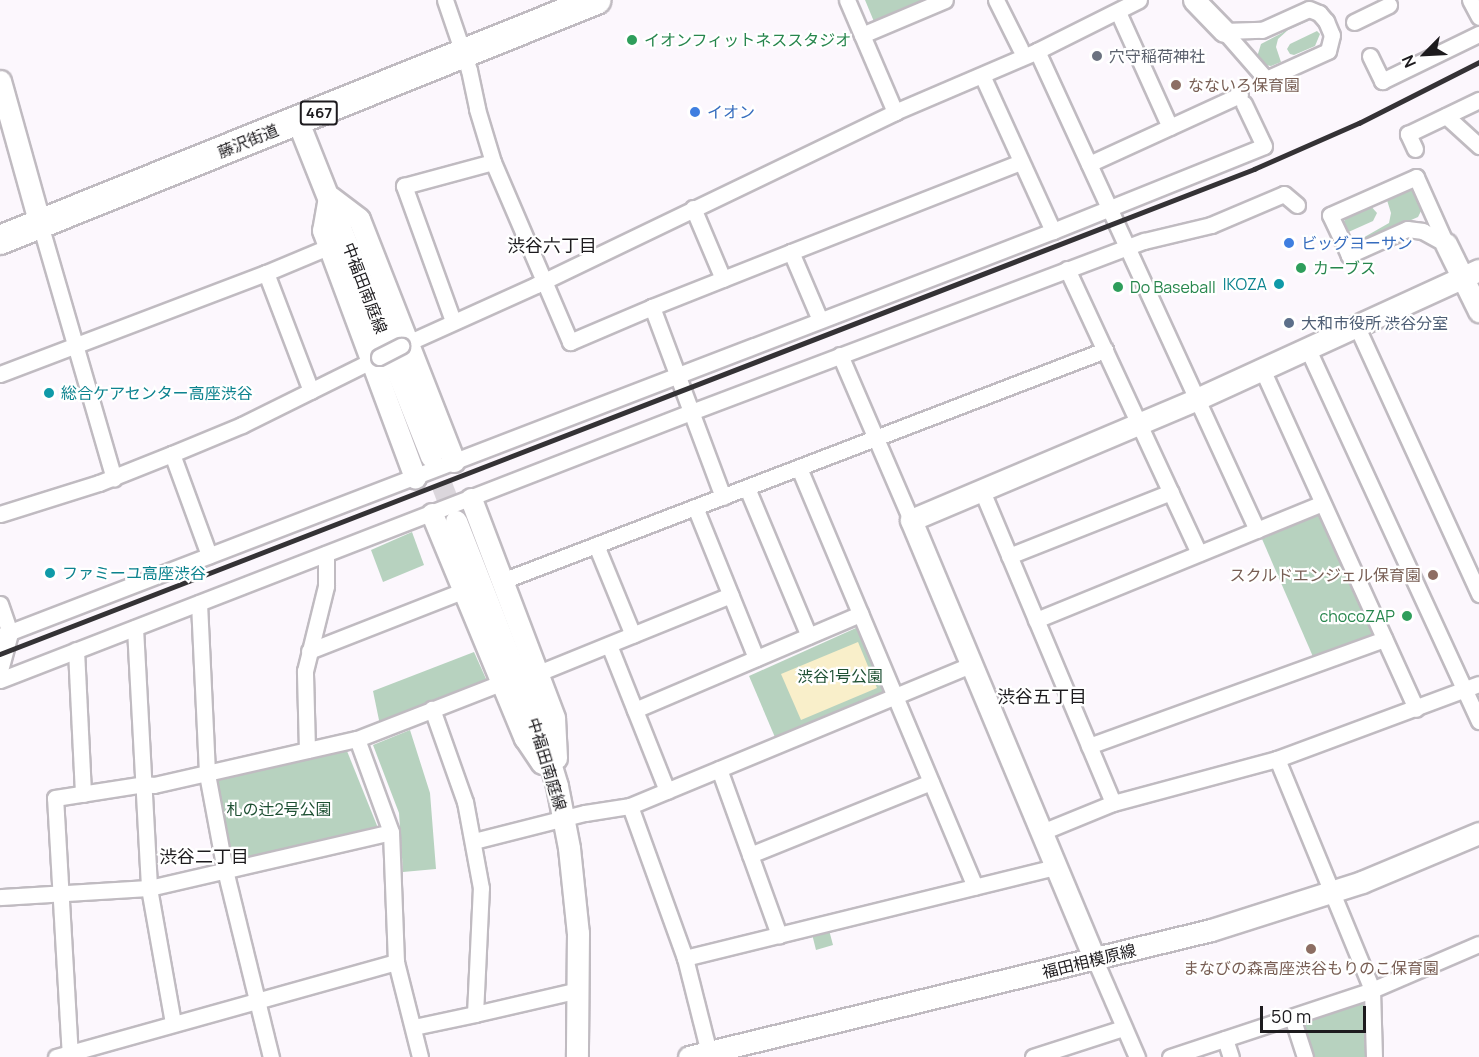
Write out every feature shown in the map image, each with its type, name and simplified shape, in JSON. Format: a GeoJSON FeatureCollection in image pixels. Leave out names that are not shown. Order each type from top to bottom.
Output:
{"type":"FeatureCollection","features":[{"type":"Feature","properties":{"kind":"highway","name":"藤沢街道"},"geometry":{"type":"LineString","coordinates":[[0,240],[298,122],[596,0]]}},
{"type":"Feature","properties":{"kind":"street"},"geometry":{"type":"LineString","coordinates":[[445,0],[463,54],[493,162],[570,342],[652,307],[1021,162]]}},
{"type":"Feature","properties":{"kind":"street"},"geometry":{"type":"LineString","coordinates":[[848,0],[895,112]]}},
{"type":"Feature","properties":{"kind":"street"},"geometry":{"type":"LineString","coordinates":[[862,35],[945,0]]}},
{"type":"Feature","properties":{"kind":"street"},"geometry":{"type":"LineString","coordinates":[[996,0],[1020,48]]}},
{"type":"Feature","properties":{"kind":"street"},"geometry":{"type":"LineString","coordinates":[[0,514],[114,478],[242,425],[453,321],[544,280],[895,112],[1037,51],[1139,0]]}},
{"type":"Feature","properties":{"kind":"street"},"geometry":{"type":"LineString","coordinates":[[1194,0],[1266,79],[1328,51],[1332,35],[1326,21],[1319,13],[1309,9],[1262,30],[1224,32]]}},
{"type":"Feature","properties":{"kind":"street"},"geometry":{"type":"LineString","coordinates":[[1470,0],[1479,17]]}},
{"type":"Feature","properties":{"kind":"street"},"geometry":{"type":"LineString","coordinates":[[1354,22],[1391,2]]}},
{"type":"Feature","properties":{"kind":"street"},"geometry":{"type":"LineString","coordinates":[[1118,12],[1170,127]]}},
{"type":"Feature","properties":{"kind":"street"},"geometry":{"type":"LineString","coordinates":[[1252,63],[1252,45],[1262,30]]}},
{"type":"Feature","properties":{"kind":"street"},"geometry":{"type":"LineString","coordinates":[[1370,56],[1382,81],[1479,34]]}},
{"type":"Feature","properties":{"kind":"street"},"geometry":{"type":"LineString","coordinates":[[1037,51],[1257,530]]}},
{"type":"Feature","properties":{"kind":"street"},"geometry":{"type":"LineString","coordinates":[[982,75],[1053,231]]}},
{"type":"Feature","properties":{"kind":"street"},"geometry":{"type":"LineString","coordinates":[[0,81],[3,109],[40,224],[114,478]]}},
{"type":"Feature","properties":{"kind":"street"},"geometry":{"type":"LineString","coordinates":[[5,635],[1110,210],[1264,146],[1242,100],[1170,127],[1089,164]]}},
{"type":"Feature","properties":{"kind":"street"},"geometry":{"type":"LineString","coordinates":[[1415,149],[1408,134],[1479,100]]}},
{"type":"Feature","properties":{"kind":"street"},"geometry":{"type":"LineString","coordinates":[[1446,116],[1479,146]]}},
{"type":"Feature","properties":{"kind":"street","name":"中福田南庭線"},"geometry":{"type":"LineString","coordinates":[[298,122],[431,456]]}},
{"type":"Feature","properties":{"kind":"street"},"geometry":{"type":"LineString","coordinates":[[453,321],[404,186],[493,162]]}},
{"type":"Feature","properties":{"kind":"street"},"geometry":{"type":"LineString","coordinates":[[1429,204],[1420,221],[1349,255],[1330,215],[1416,177],[1429,204],[1446,244],[1470,273],[1479,311]]}},
{"type":"Feature","properties":{"kind":"street"},"geometry":{"type":"LineString","coordinates":[[0,680],[691,412],[1127,247],[1211,225],[1284,194],[1297,205]]}},
{"type":"Feature","properties":{"kind":"street"},"geometry":{"type":"LineString","coordinates":[[415,477],[376,358],[323,230],[329,197],[359,219],[404,345],[454,461]]}},
{"type":"Feature","properties":{"kind":"street"},"geometry":{"type":"LineString","coordinates":[[693,208],[723,279]]}},
{"type":"Feature","properties":{"kind":"street"},"geometry":{"type":"LineString","coordinates":[[1407,229],[1423,231],[1446,244]]}},
{"type":"Feature","properties":{"kind":"street"},"geometry":{"type":"LineString","coordinates":[[0,374],[266,273],[323,249]]}},
{"type":"Feature","properties":{"kind":"street"},"geometry":{"type":"LineString","coordinates":[[791,252],[820,320]]}},
{"type":"Feature","properties":{"kind":"street"},"geometry":{"type":"LineString","coordinates":[[1067,269],[1199,553]]}},
{"type":"Feature","properties":{"kind":"street"},"geometry":{"type":"LineString","coordinates":[[266,273],[311,391]]}},
{"type":"Feature","properties":{"kind":"street"},"geometry":{"type":"LineString","coordinates":[[911,520],[1197,399],[1470,273]]}},
{"type":"Feature","properties":{"kind":"street"},"geometry":{"type":"LineString","coordinates":[[652,307],[723,496]]}},
{"type":"Feature","properties":{"kind":"street"},"geometry":{"type":"LineString","coordinates":[[1357,327],[1479,594]]}},
{"type":"Feature","properties":{"kind":"street"},"geometry":{"type":"LineString","coordinates":[[502,581],[1105,350]]}},
{"type":"Feature","properties":{"kind":"street"},"geometry":{"type":"LineString","coordinates":[[840,355],[1137,1057]]}},
{"type":"Feature","properties":{"kind":"street"},"geometry":{"type":"LineString","coordinates":[[1311,356],[1472,687],[1479,721]]}},
{"type":"Feature","properties":{"kind":"street"},"geometry":{"type":"LineString","coordinates":[[1262,369],[1416,709]]}},
{"type":"Feature","properties":{"kind":"street"},"geometry":{"type":"LineString","coordinates":[[172,454],[209,555]]}},
{"type":"Feature","properties":{"kind":"street"},"geometry":{"type":"LineString","coordinates":[[799,468],[975,887]]}},
{"type":"Feature","properties":{"kind":"street"},"geometry":{"type":"LineString","coordinates":[[747,488],[810,636]]}},
{"type":"Feature","properties":{"kind":"street"},"geometry":{"type":"LineString","coordinates":[[982,491],[1113,803]]}},
{"type":"Feature","properties":{"kind":"street"},"geometry":{"type":"LineString","coordinates":[[1009,556],[1171,492]]}},
{"type":"Feature","properties":{"kind":"street"},"geometry":{"type":"LineString","coordinates":[[471,499],[554,717],[557,786]]}},
{"type":"Feature","properties":{"kind":"street"},"geometry":{"type":"LineString","coordinates":[[1036,620],[1323,503]]}},
{"type":"Feature","properties":{"kind":"street"},"geometry":{"type":"LineString","coordinates":[[695,507],[756,658]]}},
{"type":"Feature","properties":{"kind":"street"},"geometry":{"type":"LineString","coordinates":[[432,514],[525,738],[557,786]]}},
{"type":"Feature","properties":{"kind":"street","name":"中福田南庭線"},"geometry":{"type":"LineString","coordinates":[[456,521],[547,753],[557,786],[564,819],[578,922],[577,1057]]}},
{"type":"Feature","properties":{"kind":"street"},"geometry":{"type":"LineString","coordinates":[[596,545],[633,635]]}},
{"type":"Feature","properties":{"kind":"street"},"geometry":{"type":"LineString","coordinates":[[307,750],[305,671],[326,586],[326,554]]}},
{"type":"Feature","properties":{"kind":"street"},"geometry":{"type":"LineString","coordinates":[[309,651],[465,590]]}},
{"type":"Feature","properties":{"kind":"street"},"geometry":{"type":"LineString","coordinates":[[536,674],[731,595]]}},
{"type":"Feature","properties":{"kind":"street"},"geometry":{"type":"LineString","coordinates":[[199,603],[207,774],[225,870],[271,1057]]}},
{"type":"Feature","properties":{"kind":"street"},"geometry":{"type":"LineString","coordinates":[[0,604],[5,635],[0,670]]}},
{"type":"Feature","properties":{"kind":"street"},"geometry":{"type":"LineString","coordinates":[[635,710],[860,614]]}},
{"type":"Feature","properties":{"kind":"street"},"geometry":{"type":"LineString","coordinates":[[135,628],[150,888],[173,1023]]}},
{"type":"Feature","properties":{"kind":"street"},"geometry":{"type":"LineString","coordinates":[[1089,746],[1384,639]]}},
{"type":"Feature","properties":{"kind":"street"},"geometry":{"type":"LineString","coordinates":[[609,645],[667,790]]}},
{"type":"Feature","properties":{"kind":"street"},"geometry":{"type":"LineString","coordinates":[[76,650],[83,794]]}},
{"type":"Feature","properties":{"kind":"street"},"geometry":{"type":"LineString","coordinates":[[474,841],[630,806],[972,665]]}},
{"type":"Feature","properties":{"kind":"street"},"geometry":{"type":"LineString","coordinates":[[396,962],[257,999],[65,1056],[62,894],[55,798],[144,784],[154,786],[357,739],[502,682]]}},
{"type":"Feature","properties":{"kind":"street"},"geometry":{"type":"LineString","coordinates":[[1042,832],[1113,803],[1277,759],[1472,687]]}},
{"type":"Feature","properties":{"kind":"street"},"geometry":{"type":"LineString","coordinates":[[432,709],[465,802],[481,888],[475,1014]]}},
{"type":"Feature","properties":{"kind":"street"},"geometry":{"type":"LineString","coordinates":[[357,739],[391,832],[396,962],[420,1057]]}},
{"type":"Feature","properties":{"kind":"street"},"geometry":{"type":"LineString","coordinates":[[1277,759],[1372,990],[1374,1057]]}},
{"type":"Feature","properties":{"kind":"street"},"geometry":{"type":"LineString","coordinates":[[719,769],[779,935]]}},
{"type":"Feature","properties":{"kind":"street"},"geometry":{"type":"LineString","coordinates":[[750,855],[931,782]]}},
{"type":"Feature","properties":{"kind":"street"},"geometry":{"type":"LineString","coordinates":[[630,806],[685,958],[702,1055]]}},
{"type":"Feature","properties":{"kind":"street"},"geometry":{"type":"LineString","coordinates":[[0,897],[150,888],[391,832]]}},
{"type":"Feature","properties":{"kind":"street","name":"福田相模原線"},"geometry":{"type":"LineString","coordinates":[[702,1055],[1211,930],[1332,891],[1479,833]]}},
{"type":"Feature","properties":{"kind":"street"},"geometry":{"type":"LineString","coordinates":[[685,958],[1056,867]]}},
{"type":"Feature","properties":{"kind":"street"},"geometry":{"type":"LineString","coordinates":[[1170,1057],[1372,990],[1479,944]]}},
{"type":"Feature","properties":{"kind":"street"},"geometry":{"type":"LineString","coordinates":[[414,1027],[579,990]]}},
{"type":"Feature","properties":{"kind":"street"},"geometry":{"type":"LineString","coordinates":[[1292,1017],[1305,1057]]}},
{"type":"Feature","properties":{"kind":"street"},"geometry":{"type":"LineString","coordinates":[[1033,1057],[1123,1028]]}},
{"type":"Feature","properties":{"kind":"street"},"geometry":{"type":"LineString","coordinates":[[1225,1039],[1231,1057]]}},
{"type":"Feature","properties":{"kind":"green space"},"geometry":{"type":"Polygon","coordinates":[[[865,0],[930,0],[875,24],[865,0]]]}},
{"type":"Feature","properties":{"kind":"green space"},"geometry":{"type":"Polygon","coordinates":[[[1301,17],[1308,18],[1308,21],[1288,30],[1278,39],[1276,47],[1281,62],[1271,66],[1264,65],[1257,57],[1261,44],[1282,33],[1301,17]]]}},
{"type":"Feature","properties":{"kind":"green space"},"geometry":{"type":"Polygon","coordinates":[[[1317,31],[1320,34],[1315,46],[1294,55],[1290,54],[1287,49],[1290,44],[1317,31]]]}},
{"type":"Feature","properties":{"kind":"green space"},"geometry":{"type":"Polygon","coordinates":[[[1402,189],[1414,191],[1423,207],[1418,217],[1361,242],[1361,239],[1389,223],[1391,213],[1386,197],[1402,189]]]}},
{"type":"Feature","properties":{"kind":"green space"},"geometry":{"type":"Polygon","coordinates":[[[1369,204],[1377,213],[1373,221],[1344,234],[1342,226],[1347,215],[1369,204]]]}},
{"type":"Feature","properties":{"kind":"green space"},"geometry":{"type":"Polygon","coordinates":[[[1319,514],[1373,635],[1314,659],[1262,539],[1319,514]]]}},
{"type":"Feature","properties":{"kind":"green space"},"geometry":{"type":"Polygon","coordinates":[[[412,532],[424,565],[383,582],[371,550],[412,532]]]}},
{"type":"Feature","properties":{"kind":"green space","name":"渋谷1号公園"},"geometry":{"type":"Polygon","coordinates":[[[856,628],[862,631],[887,692],[777,742],[749,676],[856,628]]]}},
{"type":"Feature","properties":{"kind":"green space"},"geometry":{"type":"Polygon","coordinates":[[[474,652],[487,681],[380,725],[373,691],[474,652]]]}},
{"type":"Feature","properties":{"kind":"green space"},"geometry":{"type":"Polygon","coordinates":[[[410,730],[430,793],[436,869],[403,872],[399,813],[373,745],[410,730]]]}},
{"type":"Feature","properties":{"kind":"green space","name":"札の辻2号公園"},"geometry":{"type":"Polygon","coordinates":[[[347,751],[378,828],[234,863],[215,780],[347,751]]]}},
{"type":"Feature","properties":{"kind":"green space"},"geometry":{"type":"Polygon","coordinates":[[[829,930],[833,945],[816,950],[812,934],[829,930]]]}},
{"type":"Feature","properties":{"kind":"green space"},"geometry":{"type":"Polygon","coordinates":[[[1359,1001],[1365,1006],[1366,1057],[1311,1057],[1301,1026],[1305,1018],[1359,1001]]]}},
{"type":"Feature","properties":{"kind":"sand"},"geometry":{"type":"Polygon","coordinates":[[[858,642],[877,688],[801,720],[781,674],[858,642]]]}},
{"type":"Feature","properties":{"kind":"tunnel"},"geometry":{"type":"LineString","coordinates":[[431,456],[456,521]]}},
{"type":"Feature","properties":{"kind":"railway"},"geometry":{"type":"LineString","coordinates":[[0,654],[1254,169],[1359,123],[1479,62]]}},
{"type":"Feature","properties":{"kind":"place","name":"イオンフィットネススタジオ"},"geometry":{"type":"Point","coordinates":[632,40]}},
{"type":"Feature","properties":{"kind":"place","name":"穴守稲荷神社"},"geometry":{"type":"Point","coordinates":[1097,56]}},
{"type":"Feature","properties":{"kind":"place","name":"なないろ保育園"},"geometry":{"type":"Point","coordinates":[1176,85]}},
{"type":"Feature","properties":{"kind":"place","name":"イオン"},"geometry":{"type":"Point","coordinates":[695,112]}},
{"type":"Feature","properties":{"kind":"place","name":"ビッグヨーサン"},"geometry":{"type":"Point","coordinates":[1289,243]}},
{"type":"Feature","properties":{"kind":"place","name":"カーブス"},"geometry":{"type":"Point","coordinates":[1301,268]}},
{"type":"Feature","properties":{"kind":"place","name":"IKOZA"},"geometry":{"type":"Point","coordinates":[1279,284]}},
{"type":"Feature","properties":{"kind":"place","name":"Do Baseball"},"geometry":{"type":"Point","coordinates":[1118,287]}},
{"type":"Feature","properties":{"kind":"place","name":"大和市役所 渋谷分室"},"geometry":{"type":"Point","coordinates":[1289,323]}},
{"type":"Feature","properties":{"kind":"place","name":"総合ケアセンター高座渋谷"},"geometry":{"type":"Point","coordinates":[49,393]}},
{"type":"Feature","properties":{"kind":"place","name":"ファミーユ高座渋谷"},"geometry":{"type":"Point","coordinates":[50,573]}},
{"type":"Feature","properties":{"kind":"place","name":"スクルドエンジェル保育園"},"geometry":{"type":"Point","coordinates":[1433,575]}},
{"type":"Feature","properties":{"kind":"place","name":"chocoZAP"},"geometry":{"type":"Point","coordinates":[1407,616]}},
{"type":"Feature","properties":{"kind":"place","name":"まなびの森高座渋谷もりのこ保育園"},"geometry":{"type":"Point","coordinates":[1311,949]}},
{"type":"Feature","properties":{"kind":"district","name":"渋谷六丁目"},"geometry":{"type":"Point","coordinates":[552,245]}},
{"type":"Feature","properties":{"kind":"district","name":"渋谷五丁目"},"geometry":{"type":"Point","coordinates":[1042,696]}},
{"type":"Feature","properties":{"kind":"district","name":"渋谷二丁目"},"geometry":{"type":"Point","coordinates":[204,856]}}]}
